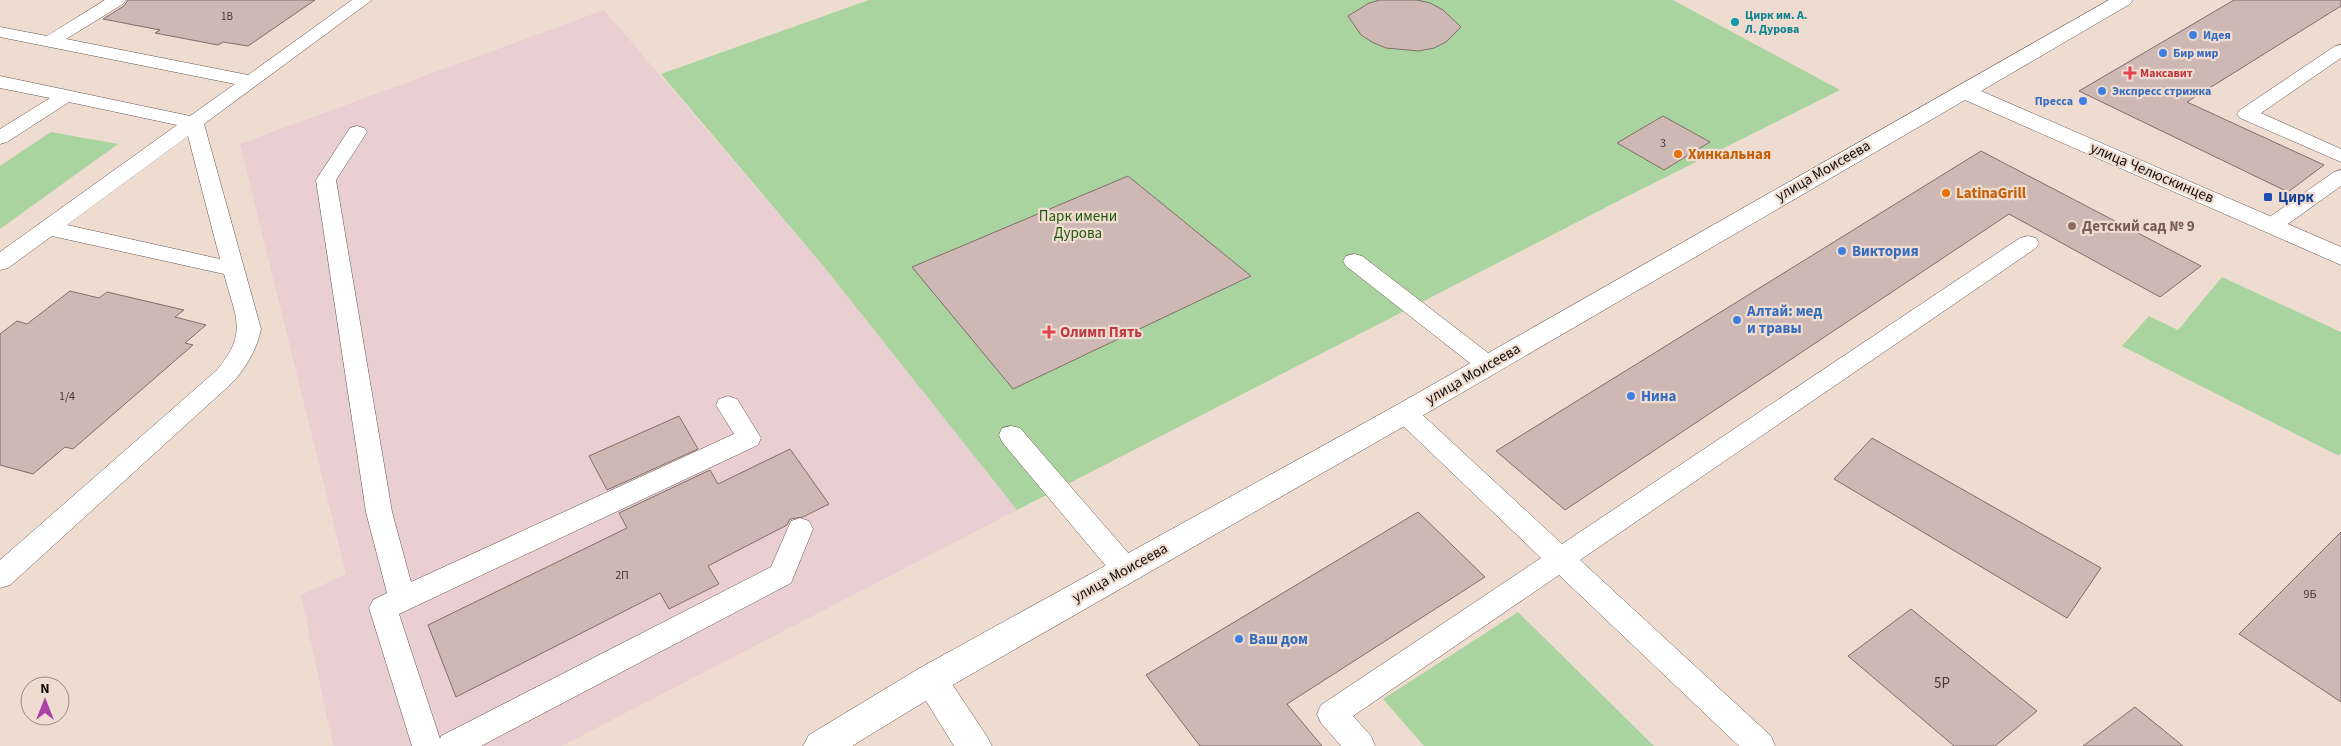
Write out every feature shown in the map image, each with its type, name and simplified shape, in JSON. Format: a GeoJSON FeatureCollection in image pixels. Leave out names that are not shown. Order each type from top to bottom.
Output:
{"type":"FeatureCollection","features":[{"type":"Feature","properties":{"kind":"street","name":"улица Моисеева"},"geometry":{"type":"LineString","coordinates":[[821,746],[930,680],[1405,413],[1963,90],[2123,0]]}},
{"type":"Feature","properties":{"kind":"street","name":"улица Челюскинцев"},"geometry":{"type":"LineString","coordinates":[[1963,90],[2341,257]]}},
{"type":"Feature","properties":{"kind":"street"},"geometry":{"type":"LineString","coordinates":[[930,680],[974,746]]}},
{"type":"Feature","properties":{"kind":"lane"},"geometry":{"type":"LineString","coordinates":[[49,42],[117,0]]}},
{"type":"Feature","properties":{"kind":"lane"},"geometry":{"type":"LineString","coordinates":[[0,263],[363,0]]}},
{"type":"Feature","properties":{"kind":"lane"},"geometry":{"type":"LineString","coordinates":[[0,32],[251,81]]}},
{"type":"Feature","properties":{"kind":"lane"},"geometry":{"type":"LineString","coordinates":[[2341,50],[2247,114],[2341,156]]}},
{"type":"Feature","properties":{"kind":"lane"},"geometry":{"type":"LineString","coordinates":[[0,82],[194,122]]}},
{"type":"Feature","properties":{"kind":"lane"},"geometry":{"type":"LineString","coordinates":[[0,138],[66,96]]}},
{"type":"Feature","properties":{"kind":"lane"},"geometry":{"type":"LineString","coordinates":[[0,577],[225,376],[240,359],[247,344],[250,329],[194,122]]}},
{"type":"Feature","properties":{"kind":"lane"},"geometry":{"type":"LineString","coordinates":[[357,132],[326,180],[379,512],[402,598]]}},
{"type":"Feature","properties":{"kind":"lane"},"geometry":{"type":"LineString","coordinates":[[2271,226],[2341,176]]}},
{"type":"Feature","properties":{"kind":"lane"},"geometry":{"type":"LineString","coordinates":[[48,228],[234,269]]}},
{"type":"Feature","properties":{"kind":"lane"},"geometry":{"type":"LineString","coordinates":[[1360,746],[1332,714],[2028,243]]}},
{"type":"Feature","properties":{"kind":"lane"},"geometry":{"type":"LineString","coordinates":[[1354,261],[1488,365]]}},
{"type":"Feature","properties":{"kind":"lane"},"geometry":{"type":"LineString","coordinates":[[728,405],[749,438],[383,608],[447,746],[781,575],[800,529]]}},
{"type":"Feature","properties":{"kind":"lane"},"geometry":{"type":"LineString","coordinates":[[1405,413],[1760,746]]}},
{"type":"Feature","properties":{"kind":"lane"},"geometry":{"type":"LineString","coordinates":[[1011,435],[1126,570]]}},
{"type":"Feature","properties":{"kind":"shaded area"},"geometry":{"type":"Polygon","coordinates":[[[604,10],[825,268],[1017,510],[562,746],[333,746],[301,595],[346,574],[240,144],[604,10]]]}},
{"type":"Feature","properties":{"kind":"green space","name":"Парк имени Дурова"},"geometry":{"type":"Polygon","coordinates":[[[869,0],[1673,0],[1840,90],[1626,197],[1017,510],[825,268],[661,74],[869,0]]]}},
{"type":"Feature","properties":{"kind":"green space"},"geometry":{"type":"Polygon","coordinates":[[[51,132],[118,144],[0,229],[0,166],[51,132]]]}},
{"type":"Feature","properties":{"kind":"green space"},"geometry":{"type":"Polygon","coordinates":[[[2222,277],[2341,332],[2341,453],[2339,456],[2122,346],[2149,316],[2178,330],[2222,277]]]}},
{"type":"Feature","properties":{"kind":"green space"},"geometry":{"type":"Polygon","coordinates":[[[1518,612],[1654,746],[1424,746],[1383,699],[1518,612]]]}},
{"type":"Feature","properties":{"kind":"building"},"geometry":{"type":"Polygon","coordinates":[[[128,0],[315,0],[248,46],[223,42],[218,45],[155,33],[160,30],[103,19],[124,6],[128,0]]]}},
{"type":"Feature","properties":{"kind":"building"},"geometry":{"type":"Polygon","coordinates":[[[1380,0],[1417,0],[1430,3],[1443,10],[1461,27],[1446,42],[1434,48],[1419,51],[1386,48],[1361,35],[1348,16],[1369,3],[1380,0]]]}},
{"type":"Feature","properties":{"kind":"building"},"geometry":{"type":"Polygon","coordinates":[[[2234,0],[2341,0],[2341,6],[2187,102],[2324,165],[2288,192],[2079,91],[2234,0]]]}},
{"type":"Feature","properties":{"kind":"building"},"geometry":{"type":"Polygon","coordinates":[[[1663,116],[1710,142],[1664,170],[1617,143],[1663,116]]]}},
{"type":"Feature","properties":{"kind":"building"},"geometry":{"type":"Polygon","coordinates":[[[1981,151],[2201,266],[2160,297],[2009,214],[1565,510],[1496,451],[1981,151]]]}},
{"type":"Feature","properties":{"kind":"building","name":"Олимп Пять"},"geometry":{"type":"Polygon","coordinates":[[[1128,176],[1251,276],[1013,389],[912,267],[1128,176]]]}},
{"type":"Feature","properties":{"kind":"building"},"geometry":{"type":"Polygon","coordinates":[[[70,291],[99,298],[107,292],[184,310],[175,317],[206,325],[185,343],[193,345],[73,449],[65,447],[33,474],[0,465],[0,334],[17,321],[27,324],[70,291]]]}},
{"type":"Feature","properties":{"kind":"building"},"geometry":{"type":"Polygon","coordinates":[[[679,416],[698,449],[607,490],[589,456],[679,416]]]}},
{"type":"Feature","properties":{"kind":"building"},"geometry":{"type":"Polygon","coordinates":[[[1872,438],[2101,568],[2067,618],[1834,479],[1872,438]]]}},
{"type":"Feature","properties":{"kind":"building"},"geometry":{"type":"Polygon","coordinates":[[[790,449],[829,504],[803,517],[790,519],[787,525],[708,566],[719,584],[669,609],[660,593],[456,697],[428,625],[627,528],[619,513],[710,470],[718,484],[790,449]]]}},
{"type":"Feature","properties":{"kind":"building"},"geometry":{"type":"Polygon","coordinates":[[[1418,512],[1485,577],[1287,704],[1322,746],[1200,746],[1146,675],[1418,512]]]}},
{"type":"Feature","properties":{"kind":"building"},"geometry":{"type":"Polygon","coordinates":[[[2341,532],[2341,702],[2239,634],[2341,532]]]}},
{"type":"Feature","properties":{"kind":"building"},"geometry":{"type":"Polygon","coordinates":[[[1911,609],[2037,711],[1995,746],[1954,746],[1848,656],[1911,609]]]}},
{"type":"Feature","properties":{"kind":"building"},"geometry":{"type":"Polygon","coordinates":[[[2135,707],[2183,746],[2083,746],[2135,707]]]}},
{"type":"Feature","properties":{"kind":"place","name":"Цирк им. А. Л. Дурова"},"geometry":{"type":"Point","coordinates":[1735,22]}},
{"type":"Feature","properties":{"kind":"place","name":"Идея"},"geometry":{"type":"Point","coordinates":[2193,35]}},
{"type":"Feature","properties":{"kind":"place","name":"Бир мир"},"geometry":{"type":"Point","coordinates":[2163,53]}},
{"type":"Feature","properties":{"kind":"place","name":"Максавит"},"geometry":{"type":"Point","coordinates":[2130,73]}},
{"type":"Feature","properties":{"kind":"place","name":"Экспресс стрижка"},"geometry":{"type":"Point","coordinates":[2102,91]}},
{"type":"Feature","properties":{"kind":"place","name":"Пресса"},"geometry":{"type":"Point","coordinates":[2083,101]}},
{"type":"Feature","properties":{"kind":"place","name":"Хинкальная"},"geometry":{"type":"Point","coordinates":[1678,154]}},
{"type":"Feature","properties":{"kind":"place","name":"LatinaGrill"},"geometry":{"type":"Point","coordinates":[1946,193]}},
{"type":"Feature","properties":{"kind":"place","name":"Цирк"},"geometry":{"type":"Point","coordinates":[2268,197]}},
{"type":"Feature","properties":{"kind":"place","name":"Детский сад № 9"},"geometry":{"type":"Point","coordinates":[2072,226]}},
{"type":"Feature","properties":{"kind":"place","name":"Виктория"},"geometry":{"type":"Point","coordinates":[1842,251]}},
{"type":"Feature","properties":{"kind":"place","name":"Алтай: мед и травы"},"geometry":{"type":"Point","coordinates":[1737,320]}},
{"type":"Feature","properties":{"kind":"place","name":"Олимп Пять"},"geometry":{"type":"Point","coordinates":[1049,332]}},
{"type":"Feature","properties":{"kind":"place","name":"Нина"},"geometry":{"type":"Point","coordinates":[1631,396]}},
{"type":"Feature","properties":{"kind":"place","name":"Ваш дом"},"geometry":{"type":"Point","coordinates":[1239,639]}}]}
